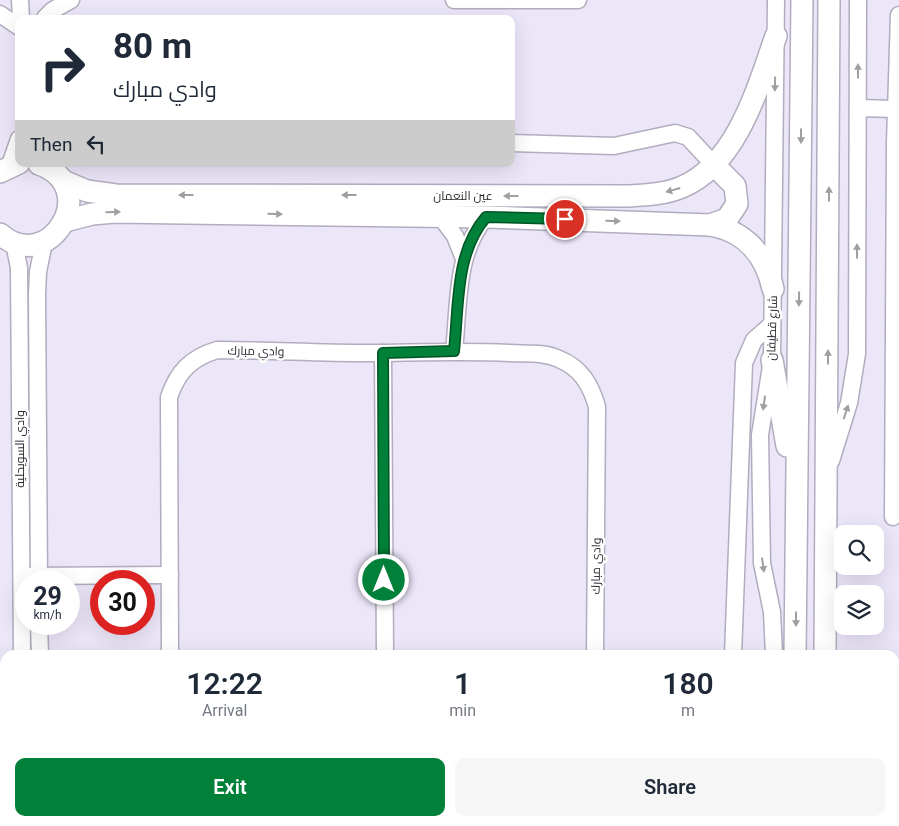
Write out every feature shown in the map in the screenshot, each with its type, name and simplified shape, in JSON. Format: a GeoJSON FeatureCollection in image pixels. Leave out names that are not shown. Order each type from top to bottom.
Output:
{"type":"FeatureCollection","features":[{"type":"Feature","properties":{"kind":"street"},"geometry":{"type":"LineString","coordinates":[[20,0],[21,15]]}},
{"type":"Feature","properties":{"kind":"street"},"geometry":{"type":"LineString","coordinates":[[45,0],[45,15]]}},
{"type":"Feature","properties":{"kind":"street"},"geometry":{"type":"LineString","coordinates":[[48,15],[71,0]]}},
{"type":"Feature","properties":{"kind":"street"},"geometry":{"type":"LineString","coordinates":[[454,0],[578,0]]}},
{"type":"Feature","properties":{"kind":"street","name":"شارع قطيفان"},"geometry":{"type":"LineString","coordinates":[[774,650],[772,612],[762,563],[760,435],[772,360],[776,0]]}},
{"type":"Feature","properties":{"kind":"street","name":"شارع قطيفان"},"geometry":{"type":"LineString","coordinates":[[795,650],[802,0]]}},
{"type":"Feature","properties":{"kind":"street"},"geometry":{"type":"LineString","coordinates":[[825,650],[830,0]]}},
{"type":"Feature","properties":{"kind":"street"},"geometry":{"type":"LineString","coordinates":[[827,476],[849,403],[856,361],[858,0]]}},
{"type":"Feature","properties":{"kind":"street"},"geometry":{"type":"LineString","coordinates":[[0,14],[15,24]]}},
{"type":"Feature","properties":{"kind":"street"},"geometry":{"type":"LineString","coordinates":[[893,518],[897,143],[895,109],[899,15]]}},
{"type":"Feature","properties":{"kind":"street","name":"عين النعمان"},"geometry":{"type":"LineString","coordinates":[[48,167],[55,172],[62,181],[87,191],[116,195],[630,196],[665,192],[682,188],[699,178],[714,165],[744,119],[776,36]]}},
{"type":"Feature","properties":{"kind":"street"},"geometry":{"type":"LineString","coordinates":[[858,108],[895,109]]}},
{"type":"Feature","properties":{"kind":"street"},"geometry":{"type":"LineString","coordinates":[[515,143],[614,146],[675,133],[688,137],[735,186],[737,204],[727,219],[710,224]]}},
{"type":"Feature","properties":{"kind":"street"},"geometry":{"type":"LineString","coordinates":[[10,167],[15,151]]}},
{"type":"Feature","properties":{"kind":"street"},"geometry":{"type":"LineString","coordinates":[[7,239],[24,245],[44,242],[53,237],[65,221],[69,208],[68,194],[62,181]]}},
{"type":"Feature","properties":{"kind":"street","name":"عين النعمان"},"geometry":{"type":"LineString","coordinates":[[65,221],[92,214],[114,212],[440,216],[710,224],[736,233],[757,251],[770,276],[773,290]]}},
{"type":"Feature","properties":{"kind":"street"},"geometry":{"type":"LineString","coordinates":[[440,216],[455,236],[464,259]]}},
{"type":"Feature","properties":{"kind":"street"},"geometry":{"type":"LineString","coordinates":[[454,351],[464,259],[471,236],[486,217]]}},
{"type":"Feature","properties":{"kind":"street","name":"وادي السويحلية"},"geometry":{"type":"LineString","coordinates":[[7,239],[19,268],[21,570]]}},
{"type":"Feature","properties":{"kind":"street","name":"وادي السويحلية"},"geometry":{"type":"LineString","coordinates":[[39,570],[37,294],[38,272],[44,242]]}},
{"type":"Feature","properties":{"kind":"street"},"geometry":{"type":"LineString","coordinates":[[733,650],[744,363],[754,340],[772,324]]}},
{"type":"Feature","properties":{"kind":"street","name":"وادي مبارك"},"geometry":{"type":"LineString","coordinates":[[170,650],[169,397],[175,380],[185,366],[200,355],[217,350],[383,353],[454,351],[542,354],[558,358],[572,366],[585,377],[593,391],[597,407],[595,650]]}},
{"type":"Feature","properties":{"kind":"street"},"geometry":{"type":"LineString","coordinates":[[383,353],[385,650]]}},
{"type":"Feature","properties":{"kind":"street"},"geometry":{"type":"LineString","coordinates":[[772,360],[796,496]]}},
{"type":"Feature","properties":{"kind":"street"},"geometry":{"type":"LineString","coordinates":[[80,577],[170,575]]}},
{"type":"Feature","properties":{"kind":"street","name":"وادي السويحلية"},"geometry":{"type":"LineString","coordinates":[[22,635],[22,650]]}},
{"type":"Feature","properties":{"kind":"street"},"geometry":{"type":"LineString","coordinates":[[40,635],[40,650]]}},
{"type":"Feature","properties":{"kind":"route"},"geometry":{"type":"LineString","coordinates":[[384,580],[383,353],[454,351],[464,259],[471,236],[486,217],[565,219]]}}]}
